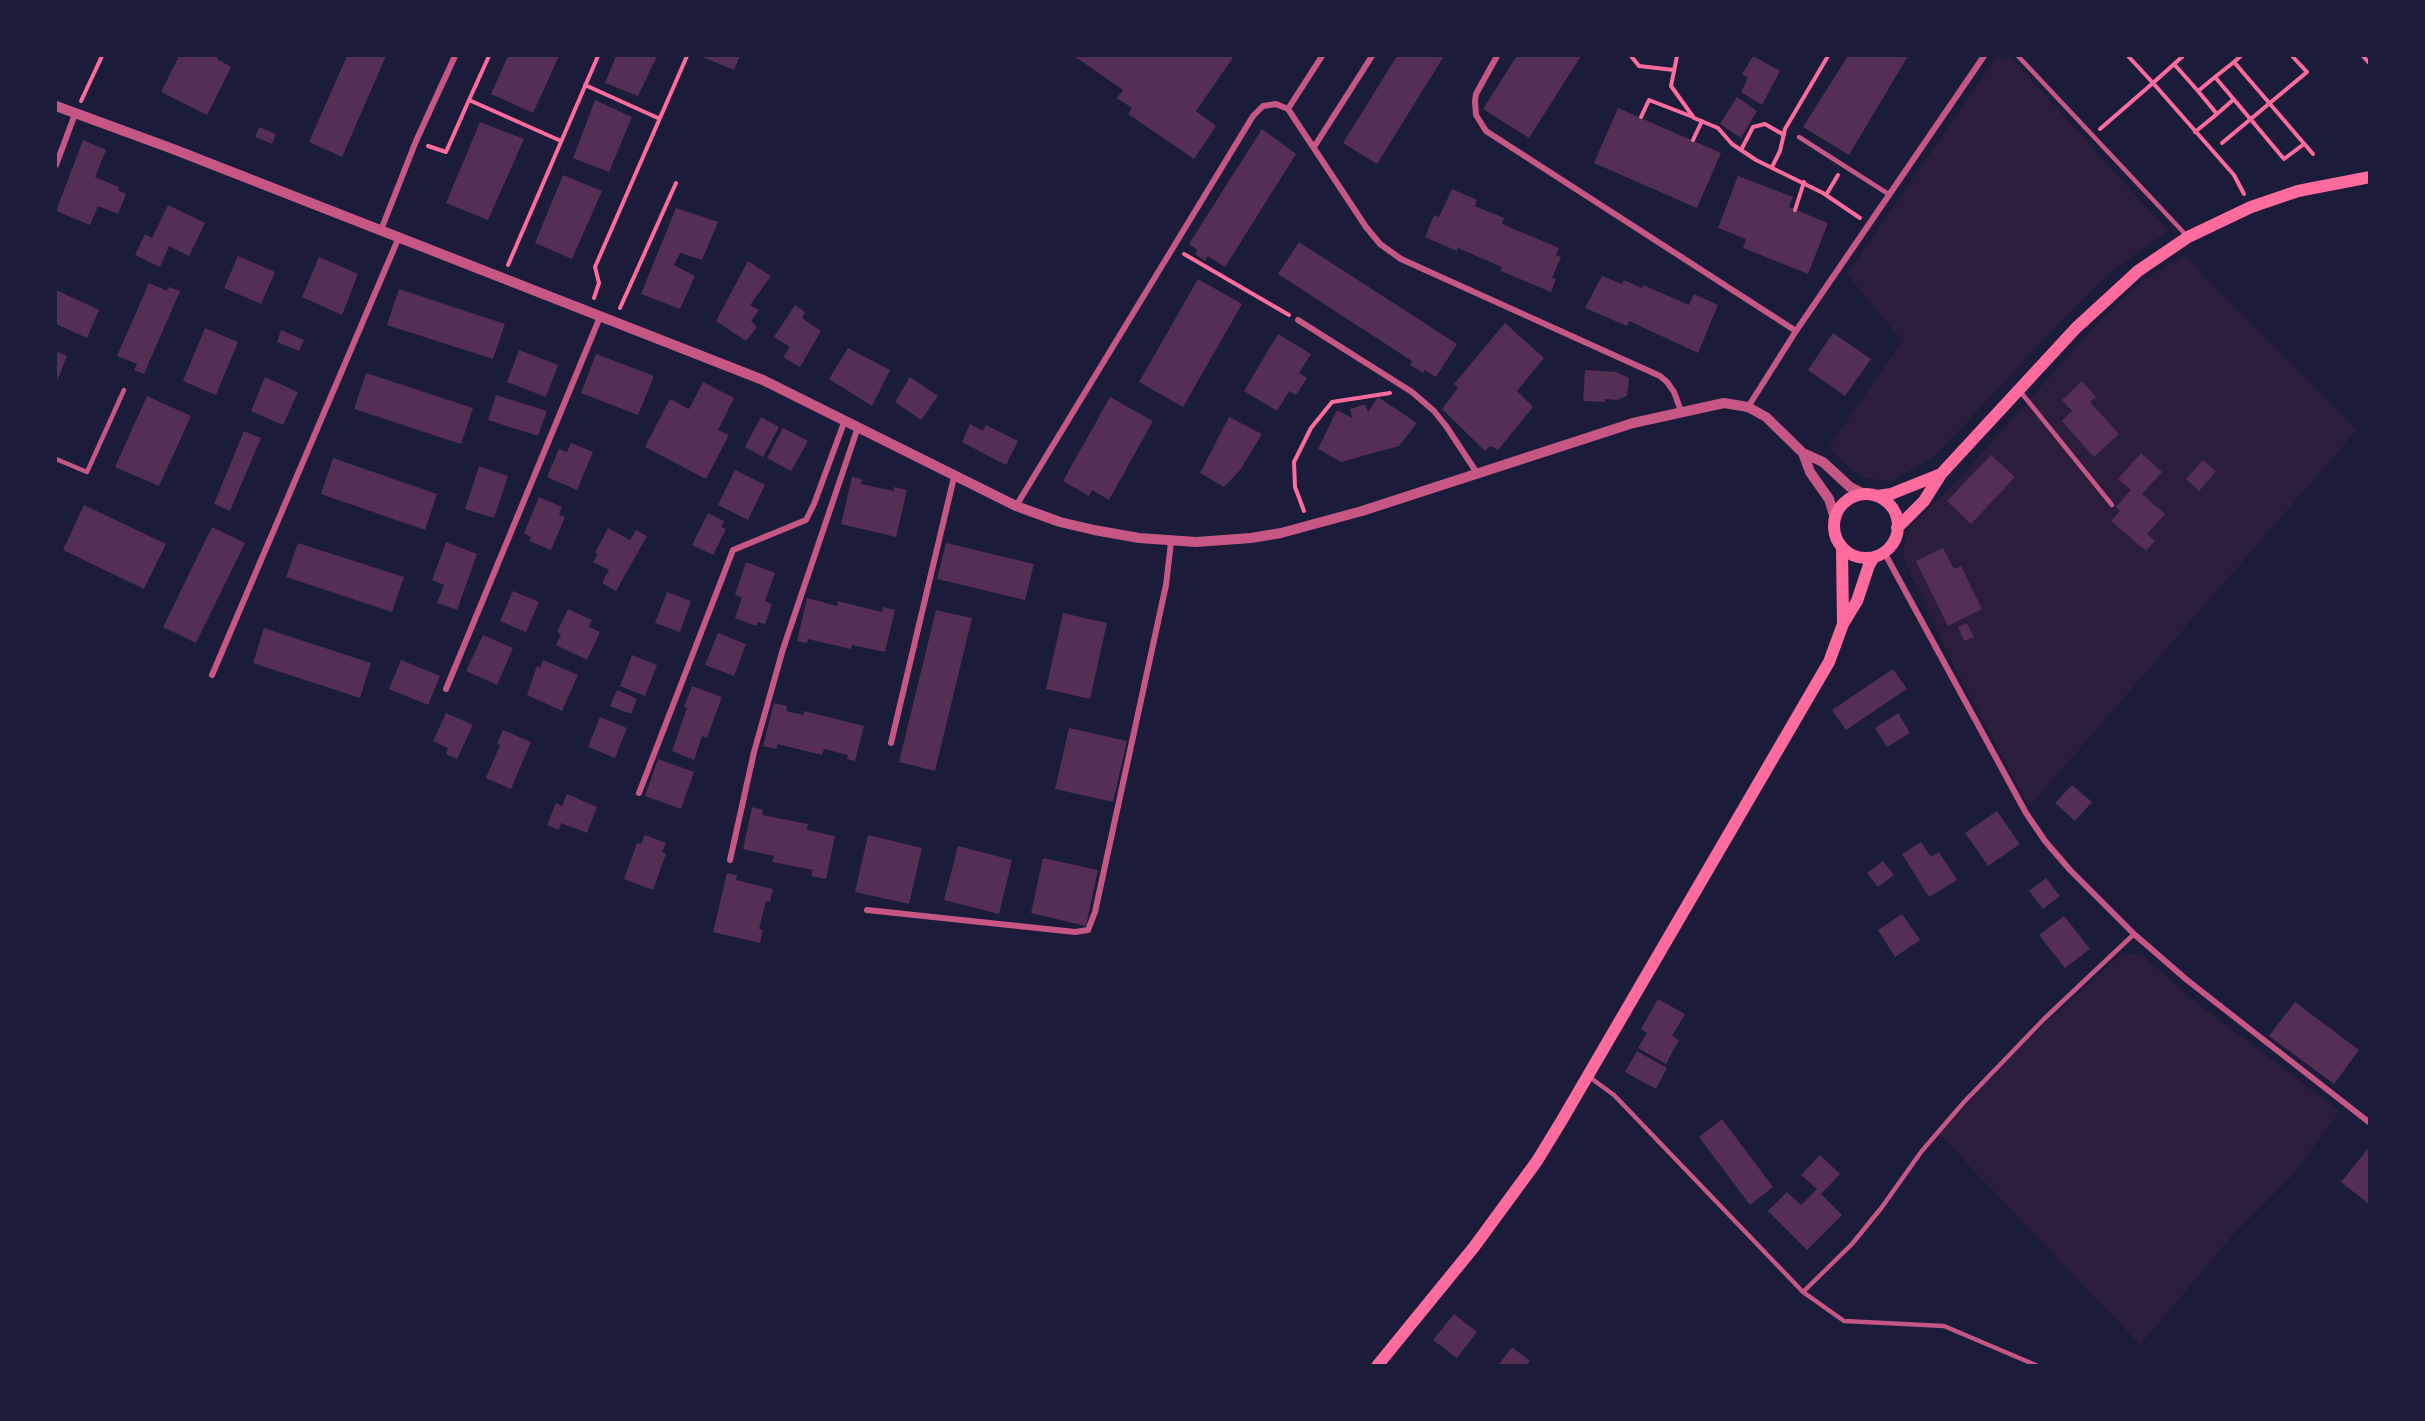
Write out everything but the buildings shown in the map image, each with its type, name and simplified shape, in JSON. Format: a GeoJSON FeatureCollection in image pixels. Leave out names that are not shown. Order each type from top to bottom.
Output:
{"type":"FeatureCollection","features":[{"type":"Feature","properties":{"kind":"main road"},"geometry":{"type":"LineString","coordinates":[[1377,1365],[1474,1247],[1537,1161],[1823,672],[1843,624],[1857,601],[1869,565],[1891,545],[1897,528],[1924,501],[1941,474],[2106,298],[2138,271],[2188,237],[2251,207],[2298,191],[2370,177]]}},
{"type":"Feature","properties":{"kind":"main road"},"geometry":{"type":"LineString","coordinates":[[1843,624],[1842,548],[1836,538],[1834,528],[1835,518],[1845,501],[1871,495],[1891,494],[1941,474]]}},
{"type":"Feature","properties":{"kind":"main road"},"geometry":{"type":"LineString","coordinates":[[1871,495],[1892,508],[1897,528]]}},
{"type":"Feature","properties":{"kind":"main road"},"geometry":{"type":"LineString","coordinates":[[1842,548],[1857,556],[1879,554]]}},
{"type":"Feature","properties":{"kind":"street"},"geometry":{"type":"LineString","coordinates":[[381,230],[416,141],[455,56]]}},
{"type":"Feature","properties":{"kind":"street"},"geometry":{"type":"LineString","coordinates":[[1288,109],[1322,56]]}},
{"type":"Feature","properties":{"kind":"street"},"geometry":{"type":"LineString","coordinates":[[1314,147],[1372,56]]}},
{"type":"Feature","properties":{"kind":"street"},"geometry":{"type":"LineString","coordinates":[[1497,56],[1475,101],[1476,115],[1486,131],[1796,330]]}},
{"type":"Feature","properties":{"kind":"street"},"geometry":{"type":"LineString","coordinates":[[1748,407],[1796,330],[1984,56]]}},
{"type":"Feature","properties":{"kind":"street"},"geometry":{"type":"LineString","coordinates":[[1016,506],[1253,116],[1263,106],[1276,104],[1288,109],[1366,227],[1380,244],[1401,259],[1660,376],[1674,393],[1682,411]]}},
{"type":"Feature","properties":{"kind":"street"},"geometry":{"type":"LineString","coordinates":[[56,106],[503,277],[763,380],[1016,506],[1038,515],[1115,535],[1171,542],[1243,539],[1310,526],[1582,438],[1682,411],[1724,403],[1748,407],[1766,417],[1803,453],[1823,462],[1850,487],[1871,495]]}},
{"type":"Feature","properties":{"kind":"street"},"geometry":{"type":"LineString","coordinates":[[56,165],[75,114]]}},
{"type":"Feature","properties":{"kind":"street"},"geometry":{"type":"LineString","coordinates":[[212,675],[399,237]]}},
{"type":"Feature","properties":{"kind":"street"},"geometry":{"type":"LineString","coordinates":[[446,689],[595,315]]}},
{"type":"Feature","properties":{"kind":"street"},"geometry":{"type":"LineString","coordinates":[[1298,320],[1412,392],[1440,419],[1477,473]]}},
{"type":"Feature","properties":{"kind":"street"},"geometry":{"type":"LineString","coordinates":[[639,793],[733,550],[806,520],[846,420]]}},
{"type":"Feature","properties":{"kind":"street"},"geometry":{"type":"LineString","coordinates":[[730,860],[754,752],[783,649],[859,427]]}},
{"type":"Feature","properties":{"kind":"street"},"geometry":{"type":"LineString","coordinates":[[1803,453],[1810,472],[1829,499],[1835,518]]}},
{"type":"Feature","properties":{"kind":"street"},"geometry":{"type":"LineString","coordinates":[[891,743],[954,477]]}},
{"type":"Feature","properties":{"kind":"street"},"geometry":{"type":"LineString","coordinates":[[867,910],[1075,932],[1088,930],[1095,912],[1166,585],[1171,542]]}},
{"type":"Feature","properties":{"kind":"street"},"geometry":{"type":"LineString","coordinates":[[1879,554],[2026,813],[2045,841],[2070,870],[2134,934],[2226,1012],[2370,1123]]}},
{"type":"Feature","properties":{"kind":"lane"},"geometry":{"type":"LineString","coordinates":[[2018,56],[2188,237]]}},
{"type":"Feature","properties":{"kind":"lane"},"geometry":{"type":"LineString","coordinates":[[1798,136],[1890,196]]}},
{"type":"Feature","properties":{"kind":"lane"},"geometry":{"type":"LineString","coordinates":[[56,459],[87,472],[124,390]]}},
{"type":"Feature","properties":{"kind":"lane"},"geometry":{"type":"LineString","coordinates":[[2019,390],[2112,506]]}},
{"type":"Feature","properties":{"kind":"lane"},"geometry":{"type":"LineString","coordinates":[[1803,1292],[1852,1244],[1921,1152],[1964,1102],[2037,1026],[2134,934]]}},
{"type":"Feature","properties":{"kind":"lane"},"geometry":{"type":"LineString","coordinates":[[1588,1076],[1614,1095],[1803,1292],[1844,1321],[1944,1326],[2038,1365]]}},
{"type":"Feature","properties":{"kind":"path"},"geometry":{"type":"LineString","coordinates":[[75,114],[102,56]]}},
{"type":"Feature","properties":{"kind":"path"},"geometry":{"type":"LineString","coordinates":[[416,141],[446,152],[489,56]]}},
{"type":"Feature","properties":{"kind":"path"},"geometry":{"type":"LineString","coordinates":[[503,277],[598,56]]}},
{"type":"Feature","properties":{"kind":"path"},"geometry":{"type":"LineString","coordinates":[[595,315],[599,283],[594,267],[687,56]]}},
{"type":"Feature","properties":{"kind":"path"},"geometry":{"type":"LineString","coordinates":[[1631,56],[1639,66],[1674,70]]}},
{"type":"Feature","properties":{"kind":"path"},"geometry":{"type":"LineString","coordinates":[[1677,56],[1671,86],[1694,118]]}},
{"type":"Feature","properties":{"kind":"path"},"geometry":{"type":"LineString","coordinates":[[1772,167],[1780,151],[1785,129],[1828,56]]}},
{"type":"Feature","properties":{"kind":"path"},"geometry":{"type":"LineString","coordinates":[[2128,56],[2234,176],[2251,207]]}},
{"type":"Feature","properties":{"kind":"path"},"geometry":{"type":"LineString","coordinates":[[2092,135],[2184,56]]}},
{"type":"Feature","properties":{"kind":"path"},"geometry":{"type":"LineString","coordinates":[[2198,91],[2241,56]]}},
{"type":"Feature","properties":{"kind":"path"},"geometry":{"type":"LineString","coordinates":[[2222,143],[2307,72],[2292,56]]}},
{"type":"Feature","properties":{"kind":"path"},"geometry":{"type":"LineString","coordinates":[[2363,56],[2370,64]]}},
{"type":"Feature","properties":{"kind":"path"},"geometry":{"type":"LineString","coordinates":[[2234,62],[2313,154]]}},
{"type":"Feature","properties":{"kind":"path"},"geometry":{"type":"LineString","coordinates":[[2174,64],[2217,114]]}},
{"type":"Feature","properties":{"kind":"path"},"geometry":{"type":"LineString","coordinates":[[2215,77],[2284,159],[2304,144]]}},
{"type":"Feature","properties":{"kind":"path"},"geometry":{"type":"LineString","coordinates":[[585,85],[658,118]]}},
{"type":"Feature","properties":{"kind":"path"},"geometry":{"type":"LineString","coordinates":[[2195,132],[2234,99]]}},
{"type":"Feature","properties":{"kind":"path"},"geometry":{"type":"LineString","coordinates":[[469,100],[561,141]]}},
{"type":"Feature","properties":{"kind":"path"},"geometry":{"type":"LineString","coordinates":[[1641,117],[1649,100],[1718,129],[1740,150],[1804,182],[1870,225]]}},
{"type":"Feature","properties":{"kind":"path"},"geometry":{"type":"LineString","coordinates":[[1692,140],[1701,121]]}},
{"type":"Feature","properties":{"kind":"path"},"geometry":{"type":"LineString","coordinates":[[1740,150],[1753,127],[1765,124],[1784,135]]}},
{"type":"Feature","properties":{"kind":"path"},"geometry":{"type":"LineString","coordinates":[[1826,195],[1843,166]]}},
{"type":"Feature","properties":{"kind":"path"},"geometry":{"type":"LineString","coordinates":[[1795,210],[1804,182]]}},
{"type":"Feature","properties":{"kind":"path"},"geometry":{"type":"LineString","coordinates":[[614,322],[676,183]]}},
{"type":"Feature","properties":{"kind":"path"},"geometry":{"type":"LineString","coordinates":[[1173,248],[1298,320]]}},
{"type":"Feature","properties":{"kind":"path"},"geometry":{"type":"LineString","coordinates":[[1310,526],[1295,487],[1294,462],[1311,428],[1332,402],[1412,392]]}},
{"type":"Feature","properties":{"kind":"shaded area"},"geometry":{"type":"Polygon","coordinates":[[[1997,56],[2010,56],[2168,231],[2110,273],[2063,319],[1935,456],[1892,481],[1867,479],[1851,470],[1829,447],[1902,341],[1847,274],[1997,56]]]}},
{"type":"Feature","properties":{"kind":"shaded area"},"geometry":{"type":"Polygon","coordinates":[[[2185,256],[2357,430],[2029,807],[1953,664],[1905,563],[1903,551],[1910,527],[1957,481],[2100,320],[2144,279],[2185,256]]]}},
{"type":"Feature","properties":{"kind":"shaded area"},"geometry":{"type":"Polygon","coordinates":[[[2130,953],[2142,955],[2198,1004],[2340,1111],[2293,1175],[2233,1235],[2140,1345],[1939,1134],[2008,1058],[2118,957],[2130,953]]]}}]}
